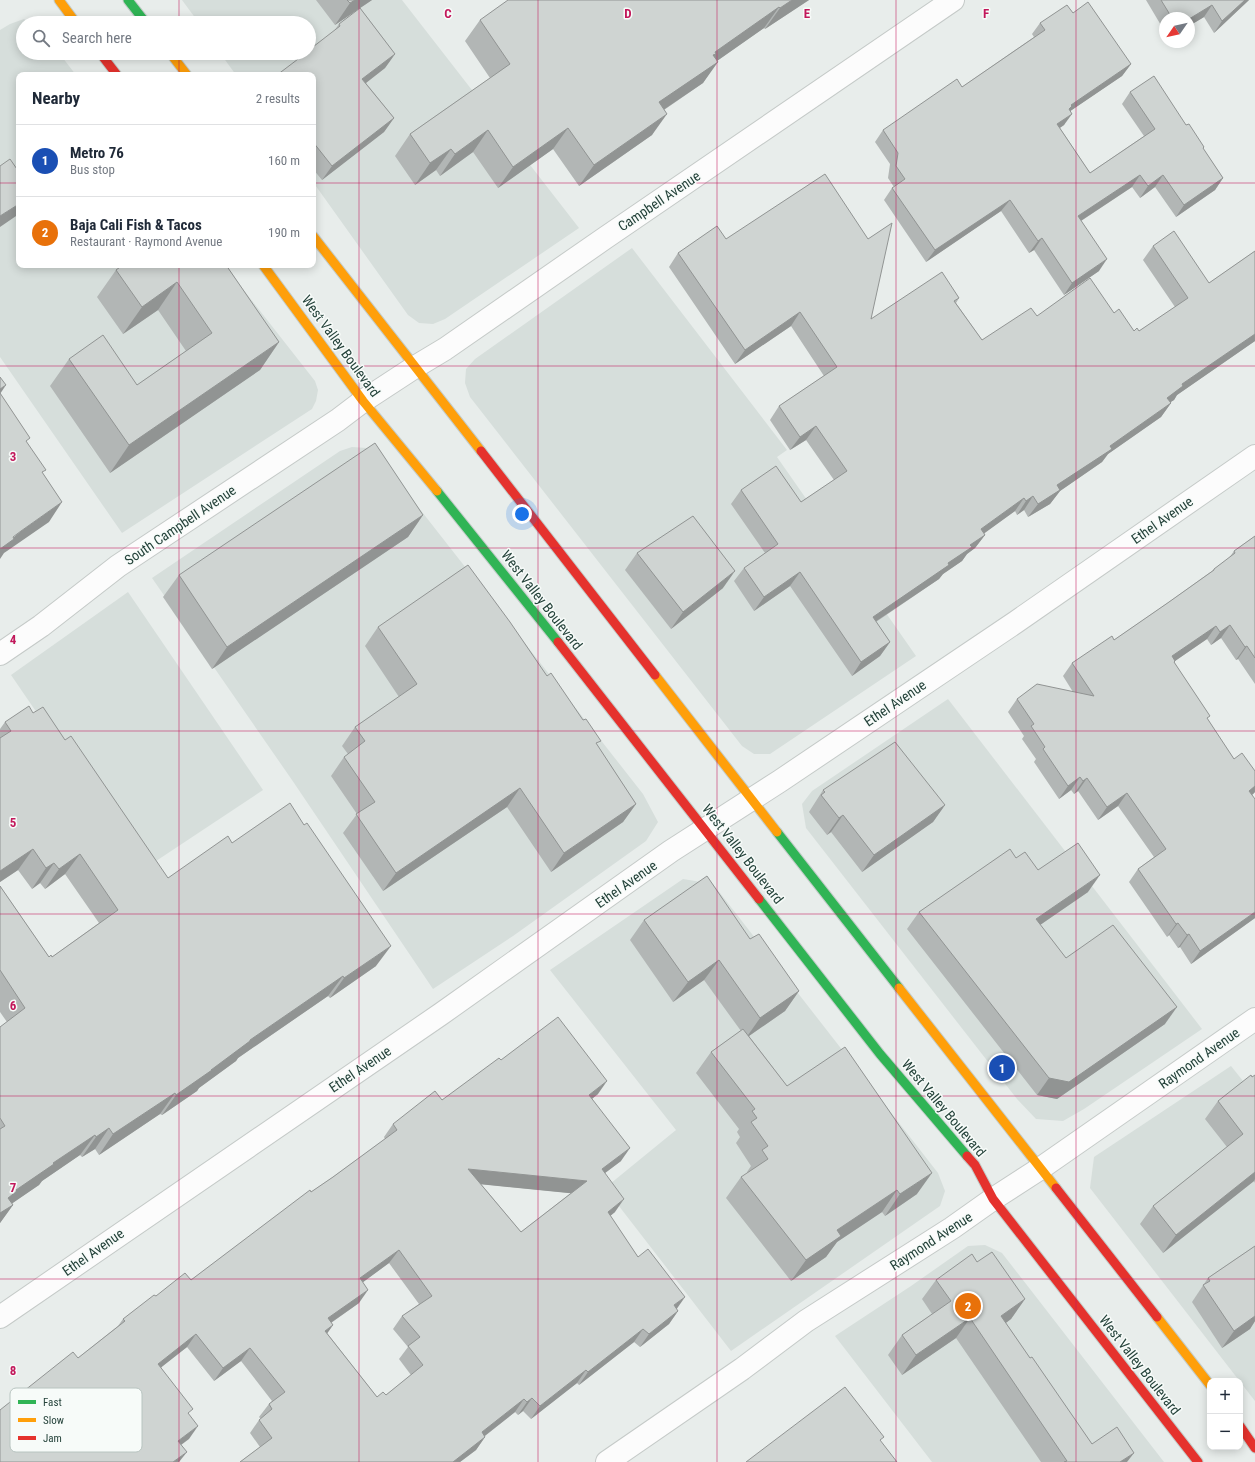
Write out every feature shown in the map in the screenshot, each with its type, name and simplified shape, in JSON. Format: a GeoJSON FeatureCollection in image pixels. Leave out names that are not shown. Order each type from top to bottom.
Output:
{"type":"FeatureCollection","features":[{"type":"Feature","properties":{"kind":"main road"},"geometry":{"type":"LineString","coordinates":[[59,0],[71,16]]}},
{"type":"Feature","properties":{"kind":"main road"},"geometry":{"type":"LineString","coordinates":[[128,0],[141,16]]}},
{"type":"Feature","properties":{"kind":"main road"},"geometry":{"type":"LineString","coordinates":[[105,60],[115,72]]}},
{"type":"Feature","properties":{"kind":"main road"},"geometry":{"type":"LineString","coordinates":[[175,60],[185,72]]}},
{"type":"Feature","properties":{"kind":"main road"},"geometry":{"type":"LineString","coordinates":[[316,240],[1207,1381]]}},
{"type":"Feature","properties":{"kind":"main road","name":"West Valley Boulevard"},"geometry":{"type":"LineString","coordinates":[[265,268],[363,401],[468,528],[880,1054],[975,1165],[993,1199],[1198,1462]]}},
{"type":"Feature","properties":{"kind":"main road"},"geometry":{"type":"LineString","coordinates":[[1243,1430],[1255,1448]]}},
{"type":"Feature","properties":{"kind":"street","name":"Campbell Avenue"},"geometry":{"type":"LineString","coordinates":[[363,401],[445,349],[953,0]]}},
{"type":"Feature","properties":{"kind":"street","name":"South Campbell Avenue"},"geometry":{"type":"LineString","coordinates":[[0,654],[41,626],[118,566],[338,420],[363,401]]}},
{"type":"Feature","properties":{"kind":"street","name":"Ethel Avenue"},"geometry":{"type":"LineString","coordinates":[[0,1317],[441,1014],[671,851],[780,782],[1016,622],[1255,456]]}},
{"type":"Feature","properties":{"kind":"street","name":"Raymond Avenue"},"geometry":{"type":"LineString","coordinates":[[607,1462],[742,1369],[806,1322],[952,1228],[1041,1168],[1255,1019]]}},
{"type":"Feature","properties":{"kind":"shaded area"},"geometry":{"type":"Polygon","coordinates":[[[182,0],[402,0],[579,228],[445,319],[433,324],[419,323],[408,315],[316,186],[316,72],[234,72],[225,60],[316,60],[316,16],[194,16],[182,0]]]}},
{"type":"Feature","properties":{"kind":"shaded area"},"geometry":{"type":"Polygon","coordinates":[[[16,22],[16,60],[64,60],[74,72],[16,72],[16,268],[226,268],[315,381],[318,390],[316,401],[312,409],[122,533],[0,357],[0,30],[16,22]]]}},
{"type":"Feature","properties":{"kind":"shaded area"},"geometry":{"type":"Polygon","coordinates":[[[632,248],[787,450],[777,457],[916,656],[770,754],[754,754],[742,746],[470,397],[465,383],[466,369],[475,359],[632,248]]]}},
{"type":"Feature","properties":{"kind":"shaded area"},"geometry":{"type":"Polygon","coordinates":[[[352,447],[367,448],[379,457],[643,794],[658,822],[646,841],[513,936],[433,989],[292,780],[152,578],[340,451],[352,447]]]}},
{"type":"Feature","properties":{"kind":"shaded area"},"geometry":{"type":"Polygon","coordinates":[[[128,592],[263,790],[144,869],[11,675],[128,592]]]}},
{"type":"Feature","properties":{"kind":"shaded area"},"geometry":{"type":"Polygon","coordinates":[[[948,699],[1202,1029],[1084,1109],[1063,1121],[1036,1119],[1017,1099],[806,828],[802,804],[812,791],[948,699]]]}},
{"type":"Feature","properties":{"kind":"shaded area"},"geometry":{"type":"Polygon","coordinates":[[[683,879],[713,884],[938,1173],[945,1191],[940,1206],[731,1351],[605,1188],[676,1130],[550,970],[683,879]]]}},
{"type":"Feature","properties":{"kind":"shaded area"},"geometry":{"type":"Polygon","coordinates":[[[1231,1066],[1255,1096],[1255,1401],[1243,1386],[1243,1378],[1237,1378],[1090,1188],[1094,1157],[1231,1066]]]}},
{"type":"Feature","properties":{"kind":"shaded area"},"geometry":{"type":"Polygon","coordinates":[[[985,1245],[1002,1253],[1164,1462],[932,1462],[835,1336],[968,1246],[985,1245]]]}},
{"type":"Feature","properties":{"kind":"building"},"geometry":{"type":"Polygon","coordinates":[[[347,0],[355,0],[350,3],[347,0]]]}},
{"type":"Feature","properties":{"kind":"building"},"geometry":{"type":"Polygon","coordinates":[[[508,0],[792,0],[780,8],[779,7],[715,52],[716,54],[713,55],[718,62],[659,102],[667,114],[594,165],[568,128],[513,167],[488,130],[455,154],[451,149],[430,163],[410,134],[510,64],[480,20],[508,0]]]}},
{"type":"Feature","properties":{"kind":"building"},"geometry":{"type":"Polygon","coordinates":[[[1161,0],[1245,0],[1222,21],[1212,5],[1195,15],[1195,12],[1168,12],[1161,0]]]}},
{"type":"Feature","properties":{"kind":"building"},"geometry":{"type":"Polygon","coordinates":[[[1088,2],[1131,64],[1071,105],[1072,106],[1069,109],[1072,114],[1057,124],[1090,173],[1155,129],[1130,92],[1154,76],[1186,125],[1189,124],[1223,178],[1184,205],[1163,175],[1148,186],[1140,175],[1078,216],[1107,259],[1072,283],[1042,238],[1038,241],[1010,200],[935,250],[892,188],[905,179],[896,166],[898,153],[883,130],[957,79],[962,87],[1045,30],[1040,23],[1067,5],[1073,13],[1088,2]]]}},
{"type":"Feature","properties":{"kind":"building"},"geometry":{"type":"Polygon","coordinates":[[[360,8],[395,54],[362,79],[394,118],[332,166],[316,146],[316,72],[281,72],[297,60],[316,60],[316,45],[340,26],[339,24],[360,8]]]}},
{"type":"Feature","properties":{"kind":"building"},"geometry":{"type":"Polygon","coordinates":[[[10,159],[16,168],[16,206],[0,216],[0,166],[10,159]]]}},
{"type":"Feature","properties":{"kind":"building"},"geometry":{"type":"Polygon","coordinates":[[[825,174],[868,239],[892,223],[871,319],[942,272],[959,298],[954,301],[982,340],[1031,308],[1037,316],[1090,278],[1114,313],[1119,309],[1134,331],[1137,328],[1139,331],[1188,298],[1153,246],[1174,231],[1209,283],[1255,251],[1255,334],[1182,384],[1183,386],[1167,398],[1171,403],[1110,446],[1112,449],[1057,485],[1060,490],[1038,504],[1033,496],[1026,501],[1024,498],[981,529],[985,535],[970,545],[972,547],[948,563],[949,565],[873,617],[890,642],[861,662],[800,572],[764,597],[744,568],[778,544],[741,490],[776,466],[801,502],[847,471],[816,426],[800,437],[779,406],[837,367],[800,312],[745,350],[678,253],[717,226],[726,239],[825,174]]]}},
{"type":"Feature","properties":{"kind":"building"},"geometry":{"type":"Polygon","coordinates":[[[119,268],[228,268],[279,342],[129,445],[69,359],[103,335],[137,385],[212,333],[177,282],[142,307],[116,270],[119,268]]]}},
{"type":"Feature","properties":{"kind":"building"},"geometry":{"type":"Polygon","coordinates":[[[0,377],[6,385],[0,389],[0,377]]]}},
{"type":"Feature","properties":{"kind":"building"},"geometry":{"type":"Polygon","coordinates":[[[0,393],[30,438],[26,441],[46,470],[42,472],[62,502],[13,537],[14,539],[0,549],[0,393]]]}},
{"type":"Feature","properties":{"kind":"building"},"geometry":{"type":"Polygon","coordinates":[[[375,443],[423,515],[227,647],[179,575],[375,443]]]}},
{"type":"Feature","properties":{"kind":"building"},"geometry":{"type":"Polygon","coordinates":[[[693,516],[735,571],[683,612],[637,553],[693,516]]]}},
{"type":"Feature","properties":{"kind":"building"},"geometry":{"type":"Polygon","coordinates":[[[1255,536],[1255,658],[1247,646],[1245,647],[1230,625],[1220,632],[1216,626],[1172,656],[1175,661],[1174,662],[1210,716],[1207,718],[1234,759],[1242,753],[1255,771],[1255,786],[1249,791],[1255,799],[1255,912],[1200,951],[1189,934],[1187,935],[1178,923],[1176,924],[1138,869],[1166,849],[1127,793],[1107,807],[1087,778],[1083,781],[1080,777],[1068,786],[1043,749],[1045,747],[1031,726],[1034,724],[1017,699],[1037,684],[1094,696],[1072,663],[1112,636],[1114,640],[1169,602],[1214,570],[1235,553],[1234,551],[1255,536]]]}},
{"type":"Feature","properties":{"kind":"building"},"geometry":{"type":"Polygon","coordinates":[[[468,565],[547,676],[551,673],[583,720],[586,719],[601,741],[596,743],[636,804],[564,853],[520,788],[396,873],[356,814],[375,802],[344,757],[365,741],[355,727],[417,684],[378,627],[468,565]]]}},
{"type":"Feature","properties":{"kind":"building"},"geometry":{"type":"Polygon","coordinates":[[[29,706],[33,713],[43,707],[65,740],[71,736],[168,878],[228,836],[232,843],[290,803],[304,825],[307,823],[391,946],[344,978],[343,976],[250,1040],[212,1070],[176,1095],[175,1093],[113,1134],[109,1128],[96,1137],[95,1135],[53,1163],[54,1164],[16,1190],[17,1191],[8,1198],[13,1205],[0,1213],[0,1129],[5,1126],[0,1118],[0,1027],[25,1008],[0,970],[0,886],[49,957],[51,955],[52,957],[118,910],[80,854],[59,869],[54,863],[46,868],[33,849],[0,871],[0,738],[11,731],[5,722],[29,706]]]}},
{"type":"Feature","properties":{"kind":"building"},"geometry":{"type":"Polygon","coordinates":[[[895,742],[945,805],[874,855],[843,815],[839,818],[821,795],[825,792],[823,790],[895,742]]]}},
{"type":"Feature","properties":{"kind":"building"},"geometry":{"type":"Polygon","coordinates":[[[1078,843],[1100,875],[1036,919],[1066,958],[1113,925],[1177,1007],[1069,1082],[1049,1078],[919,912],[1010,849],[1016,858],[1025,852],[1038,870],[1078,843]]]}},
{"type":"Feature","properties":{"kind":"building"},"geometry":{"type":"Polygon","coordinates":[[[707,876],[750,939],[759,934],[799,991],[760,1018],[719,960],[688,982],[644,920],[707,876]]]}},
{"type":"Feature","properties":{"kind":"building"},"geometry":{"type":"Polygon","coordinates":[[[558,1017],[607,1081],[589,1095],[630,1148],[602,1169],[624,1199],[608,1212],[638,1257],[648,1249],[685,1297],[674,1305],[678,1311],[649,1334],[643,1329],[588,1372],[586,1370],[540,1406],[532,1398],[527,1402],[524,1399],[482,1432],[485,1437],[453,1462],[240,1462],[272,1438],[259,1420],[272,1409],[269,1404],[285,1392],[250,1348],[223,1368],[196,1334],[158,1364],[193,1409],[188,1413],[198,1426],[178,1441],[187,1452],[173,1462],[0,1462],[0,1410],[10,1402],[10,1452],[142,1452],[142,1388],[28,1388],[73,1352],[78,1358],[125,1321],[123,1319],[185,1273],[191,1280],[310,1190],[311,1192],[333,1177],[397,1130],[393,1124],[435,1091],[442,1100],[499,1058],[501,1060],[558,1017]],[[468,1169],[521,1232],[587,1181],[468,1169]],[[399,1250],[360,1278],[368,1290],[328,1318],[333,1325],[325,1331],[377,1397],[383,1392],[386,1395],[423,1365],[408,1346],[420,1337],[402,1316],[432,1296],[399,1250]]]}},
{"type":"Feature","properties":{"kind":"building"},"geometry":{"type":"Polygon","coordinates":[[[743,1029],[787,1086],[845,1047],[932,1173],[900,1194],[897,1190],[837,1230],[841,1236],[806,1260],[741,1177],[768,1159],[762,1150],[768,1146],[751,1122],[757,1118],[752,1111],[755,1109],[711,1052],[743,1029]]]}},
{"type":"Feature","properties":{"kind":"building"},"geometry":{"type":"Polygon","coordinates":[[[1251,1075],[1252,1077],[1255,1075],[1255,1172],[1176,1235],[1153,1206],[1243,1134],[1218,1101],[1251,1075]]]}},
{"type":"Feature","properties":{"kind":"building"},"geometry":{"type":"Polygon","coordinates":[[[1255,1246],[1255,1316],[1234,1331],[1203,1285],[1210,1281],[1208,1278],[1255,1246]]]}},
{"type":"Feature","properties":{"kind":"building"},"geometry":{"type":"Polygon","coordinates":[[[992,1252],[1025,1299],[1001,1316],[1030,1358],[1032,1357],[1092,1444],[1117,1427],[1134,1453],[1120,1462],[1064,1462],[1067,1461],[970,1318],[916,1355],[902,1335],[951,1301],[936,1280],[972,1254],[977,1262],[992,1252]]]}},
{"type":"Feature","properties":{"kind":"building"},"geometry":{"type":"Polygon","coordinates":[[[845,1387],[884,1437],[880,1440],[897,1462],[746,1462],[845,1387]]]}},
{"type":"Feature","properties":{"kind":"traffic: fast"},"geometry":{"type":"LineString","coordinates":[[128,0],[141,16]]}},
{"type":"Feature","properties":{"kind":"traffic: fast"},"geometry":{"type":"LineString","coordinates":[[437,491],[558,642]]}},
{"type":"Feature","properties":{"kind":"traffic: fast"},"geometry":{"type":"LineString","coordinates":[[777,832],[899,988]]}},
{"type":"Feature","properties":{"kind":"traffic: fast"},"geometry":{"type":"LineString","coordinates":[[759,899],[880,1054],[967,1156]]}},
{"type":"Feature","properties":{"kind":"traffic: slow"},"geometry":{"type":"LineString","coordinates":[[59,0],[71,16]]}},
{"type":"Feature","properties":{"kind":"traffic: slow"},"geometry":{"type":"LineString","coordinates":[[175,60],[185,72]]}},
{"type":"Feature","properties":{"kind":"traffic: slow"},"geometry":{"type":"LineString","coordinates":[[316,240],[481,451]]}},
{"type":"Feature","properties":{"kind":"traffic: slow"},"geometry":{"type":"LineString","coordinates":[[265,268],[363,401],[437,491]]}},
{"type":"Feature","properties":{"kind":"traffic: slow"},"geometry":{"type":"LineString","coordinates":[[655,675],[777,832]]}},
{"type":"Feature","properties":{"kind":"traffic: slow"},"geometry":{"type":"LineString","coordinates":[[899,988],[1056,1188]]}},
{"type":"Feature","properties":{"kind":"traffic: slow"},"geometry":{"type":"LineString","coordinates":[[1157,1317],[1207,1381]]}},
{"type":"Feature","properties":{"kind":"traffic: jam"},"geometry":{"type":"LineString","coordinates":[[105,60],[115,72]]}},
{"type":"Feature","properties":{"kind":"traffic: jam"},"geometry":{"type":"LineString","coordinates":[[481,451],[655,675]]}},
{"type":"Feature","properties":{"kind":"traffic: jam"},"geometry":{"type":"LineString","coordinates":[[558,642],[759,899]]}},
{"type":"Feature","properties":{"kind":"traffic: jam"},"geometry":{"type":"LineString","coordinates":[[967,1156],[975,1165],[993,1199],[1198,1462]]}},
{"type":"Feature","properties":{"kind":"traffic: jam"},"geometry":{"type":"LineString","coordinates":[[1056,1188],[1157,1317]]}},
{"type":"Feature","properties":{"kind":"traffic: jam"},"geometry":{"type":"LineString","coordinates":[[1243,1430],[1255,1448]]}},
{"type":"Feature","properties":{"kind":"place","name":"Metro 76"},"geometry":{"type":"Point","coordinates":[1002,1068]}},
{"type":"Feature","properties":{"kind":"place","name":"Baja Cali Fish & Tacos"},"geometry":{"type":"Point","coordinates":[968,1306]}}]}
